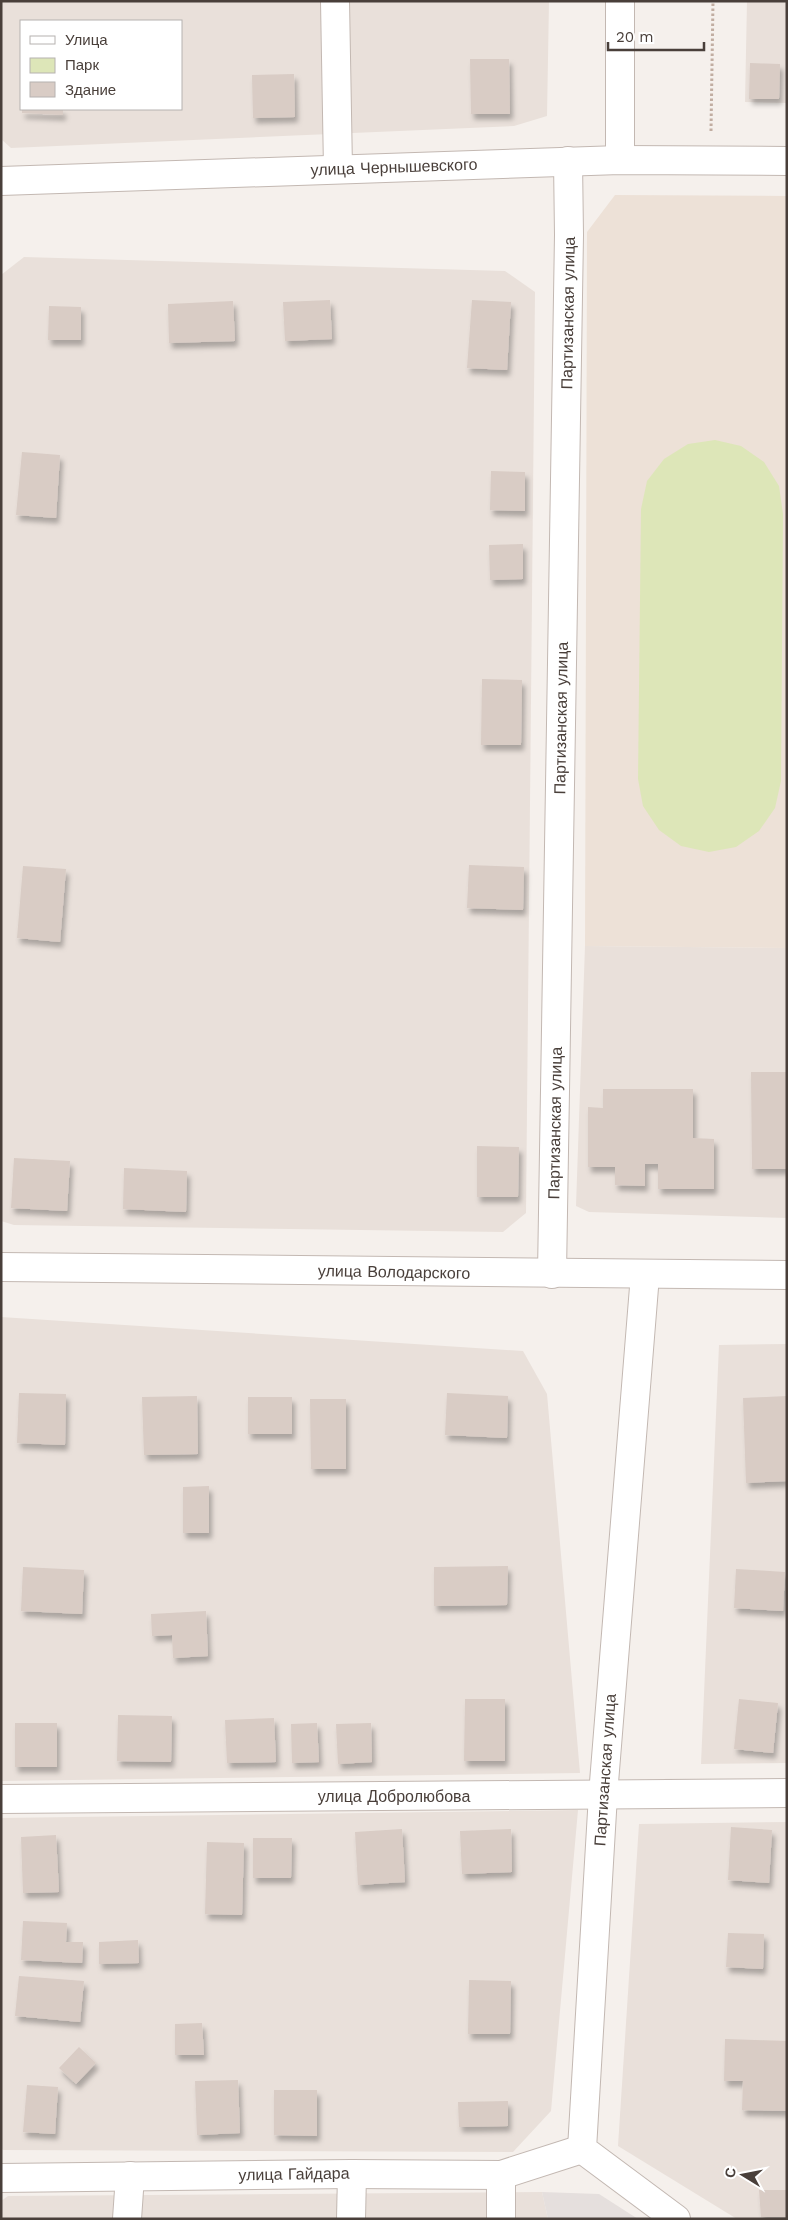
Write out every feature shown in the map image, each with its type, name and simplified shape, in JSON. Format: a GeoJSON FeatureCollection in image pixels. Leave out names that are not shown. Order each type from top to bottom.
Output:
{"type":"FeatureCollection","features":[{"type":"Feature","properties":{"kind":"street"},"geometry":{"type":"LineString","coordinates":[[335,1],[338,169]]}},
{"type":"Feature","properties":{"kind":"street"},"geometry":{"type":"LineString","coordinates":[[620,1],[620,160]]}},
{"type":"Feature","properties":{"kind":"street","name":"улица Чернышевского"},"geometry":{"type":"LineString","coordinates":[[1,181],[620,160],[787,161]]}},
{"type":"Feature","properties":{"kind":"street","name":"Партизанская улица"},"geometry":{"type":"LineString","coordinates":[[552,1274],[569,245],[568,162]]}},
{"type":"Feature","properties":{"kind":"street","name":"улица Володарского"},"geometry":{"type":"LineString","coordinates":[[1,1267],[787,1275]]}},
{"type":"Feature","properties":{"kind":"street","name":"Партизанская улица"},"geometry":{"type":"LineString","coordinates":[[582,2149],[602,1795],[645,1275]]}},
{"type":"Feature","properties":{"kind":"street","name":"улица Добролюбова"},"geometry":{"type":"LineString","coordinates":[[1,1799],[787,1793]]}},
{"type":"Feature","properties":{"kind":"street"},"geometry":{"type":"LineString","coordinates":[[582,2149],[676,2219]]}},
{"type":"Feature","properties":{"kind":"street","name":"улица Гайдара"},"geometry":{"type":"LineString","coordinates":[[1,2178],[352,2174],[501,2175],[582,2149]]}},
{"type":"Feature","properties":{"kind":"street"},"geometry":{"type":"LineString","coordinates":[[351,2219],[352,2174]]}},
{"type":"Feature","properties":{"kind":"street"},"geometry":{"type":"LineString","coordinates":[[501,2175],[501,2219]]}},
{"type":"Feature","properties":{"kind":"street"},"geometry":{"type":"LineString","coordinates":[[127,2219],[130,2176]]}},
{"type":"Feature","properties":{"kind":"path"},"geometry":{"type":"LineString","coordinates":[[711,135],[713,1]]}},
{"type":"Feature","properties":{"kind":"shaded area"},"geometry":{"type":"Polygon","coordinates":[[[1,1],[549,1],[547,116],[514,126],[11,148],[1,139],[1,1]]]}},
{"type":"Feature","properties":{"kind":"shaded area"},"geometry":{"type":"Polygon","coordinates":[[[747,1],[787,1],[787,103],[745,102],[747,1]]]}},
{"type":"Feature","properties":{"kind":"shaded area"},"geometry":{"type":"Polygon","coordinates":[[[615,195],[787,196],[787,948],[585,946],[587,232],[615,195]]]}},
{"type":"Feature","properties":{"kind":"shaded area"},"geometry":{"type":"Polygon","coordinates":[[[24,257],[505,271],[535,292],[526,1213],[503,1232],[14,1225],[1,1221],[1,275],[24,257]]]}},
{"type":"Feature","properties":{"kind":"shaded area"},"geometry":{"type":"Polygon","coordinates":[[[585,946],[787,948],[787,1218],[589,1212],[576,1206],[585,946]]]}},
{"type":"Feature","properties":{"kind":"shaded area"},"geometry":{"type":"Polygon","coordinates":[[[1,1317],[523,1351],[547,1394],[580,1773],[1,1781],[1,1317]]]}},
{"type":"Feature","properties":{"kind":"shaded area"},"geometry":{"type":"Polygon","coordinates":[[[787,1344],[787,1763],[701,1764],[719,1345],[787,1344]]]}},
{"type":"Feature","properties":{"kind":"shaded area"},"geometry":{"type":"Polygon","coordinates":[[[578,1810],[551,2111],[513,2152],[3,2150],[1,2148],[1,1818],[578,1810]]]}},
{"type":"Feature","properties":{"kind":"shaded area"},"geometry":{"type":"Polygon","coordinates":[[[787,1822],[787,2219],[737,2219],[618,2146],[639,1824],[787,1822]]]}},
{"type":"Feature","properties":{"kind":"shaded area"},"geometry":{"type":"Polygon","coordinates":[[[542,2192],[548,2219],[1,2219],[1,2201],[8,2196],[542,2192]]]}},
{"type":"Feature","properties":{"kind":"shaded area"},"geometry":{"type":"Polygon","coordinates":[[[542,2192],[599,2194],[638,2219],[548,2219],[542,2192]]]}},
{"type":"Feature","properties":{"kind":"green space"},"geometry":{"type":"Polygon","coordinates":[[[715,440],[741,446],[764,462],[779,486],[783,514],[781,781],[775,808],[759,831],[736,847],[709,852],[681,846],[659,830],[643,806],[638,779],[641,509],[647,481],[664,459],[688,444],[715,440]]]}},
{"type":"Feature","properties":{"kind":"building"},"geometry":{"type":"Polygon","coordinates":[[[470,59],[509,59],[510,114],[471,114],[470,59]]]}},
{"type":"Feature","properties":{"kind":"building"},"geometry":{"type":"Polygon","coordinates":[[[750,63],[780,64],[779,99],[749,99],[750,63]]]}},
{"type":"Feature","properties":{"kind":"building"},"geometry":{"type":"Polygon","coordinates":[[[294,74],[295,117],[253,118],[252,75],[294,74]]]}},
{"type":"Feature","properties":{"kind":"building"},"geometry":{"type":"Polygon","coordinates":[[[22,110],[63,110],[63,115],[22,113],[22,110]]]}},
{"type":"Feature","properties":{"kind":"building"},"geometry":{"type":"Polygon","coordinates":[[[330,300],[332,339],[285,341],[283,302],[330,300]]]}},
{"type":"Feature","properties":{"kind":"building"},"geometry":{"type":"Polygon","coordinates":[[[472,300],[511,302],[507,370],[467,368],[472,300]]]}},
{"type":"Feature","properties":{"kind":"building"},"geometry":{"type":"Polygon","coordinates":[[[233,301],[235,341],[169,343],[168,304],[233,301]]]}},
{"type":"Feature","properties":{"kind":"building"},"geometry":{"type":"Polygon","coordinates":[[[49,306],[81,307],[81,340],[48,340],[49,306]]]}},
{"type":"Feature","properties":{"kind":"building"},"geometry":{"type":"Polygon","coordinates":[[[22,452],[60,455],[56,518],[16,515],[22,452]]]}},
{"type":"Feature","properties":{"kind":"building"},"geometry":{"type":"Polygon","coordinates":[[[491,471],[525,472],[525,511],[490,510],[491,471]]]}},
{"type":"Feature","properties":{"kind":"building"},"geometry":{"type":"Polygon","coordinates":[[[523,544],[523,579],[490,580],[489,545],[523,544]]]}},
{"type":"Feature","properties":{"kind":"building"},"geometry":{"type":"Polygon","coordinates":[[[482,679],[522,680],[521,745],[481,745],[482,679]]]}},
{"type":"Feature","properties":{"kind":"building"},"geometry":{"type":"Polygon","coordinates":[[[469,865],[524,867],[523,910],[467,908],[469,865]]]}},
{"type":"Feature","properties":{"kind":"building"},"geometry":{"type":"Polygon","coordinates":[[[23,866],[66,869],[60,942],[17,938],[23,866]]]}},
{"type":"Feature","properties":{"kind":"building"},"geometry":{"type":"Polygon","coordinates":[[[751,1072],[787,1072],[787,1169],[752,1169],[751,1072]]]}},
{"type":"Feature","properties":{"kind":"building"},"geometry":{"type":"Polygon","coordinates":[[[603,1089],[693,1089],[693,1138],[714,1139],[714,1189],[658,1189],[658,1164],[645,1164],[645,1186],[615,1185],[615,1167],[588,1167],[588,1107],[603,1108],[603,1089]]]}},
{"type":"Feature","properties":{"kind":"building"},"geometry":{"type":"Polygon","coordinates":[[[477,1146],[519,1147],[518,1197],[477,1197],[477,1146]]]}},
{"type":"Feature","properties":{"kind":"building"},"geometry":{"type":"Polygon","coordinates":[[[14,1158],[70,1161],[67,1211],[11,1208],[14,1158]]]}},
{"type":"Feature","properties":{"kind":"building"},"geometry":{"type":"Polygon","coordinates":[[[124,1168],[187,1171],[186,1212],[123,1209],[124,1168]]]}},
{"type":"Feature","properties":{"kind":"building"},"geometry":{"type":"Polygon","coordinates":[[[19,1393],[66,1394],[65,1445],[17,1443],[19,1393]]]}},
{"type":"Feature","properties":{"kind":"building"},"geometry":{"type":"Polygon","coordinates":[[[447,1393],[508,1396],[507,1438],[445,1435],[447,1393]]]}},
{"type":"Feature","properties":{"kind":"building"},"geometry":{"type":"Polygon","coordinates":[[[197,1396],[198,1454],[144,1455],[142,1397],[197,1396]]]}},
{"type":"Feature","properties":{"kind":"building"},"geometry":{"type":"Polygon","coordinates":[[[787,1396],[787,1481],[746,1483],[743,1398],[787,1396]]]}},
{"type":"Feature","properties":{"kind":"building"},"geometry":{"type":"Polygon","coordinates":[[[248,1397],[292,1397],[292,1434],[248,1434],[248,1397]]]}},
{"type":"Feature","properties":{"kind":"building"},"geometry":{"type":"Polygon","coordinates":[[[310,1399],[346,1399],[346,1469],[311,1469],[310,1399]]]}},
{"type":"Feature","properties":{"kind":"building"},"geometry":{"type":"Polygon","coordinates":[[[209,1486],[209,1533],[183,1533],[183,1487],[209,1486]]]}},
{"type":"Feature","properties":{"kind":"building"},"geometry":{"type":"Polygon","coordinates":[[[508,1566],[507,1605],[434,1606],[434,1567],[508,1566]]]}},
{"type":"Feature","properties":{"kind":"building"},"geometry":{"type":"Polygon","coordinates":[[[23,1567],[84,1570],[82,1614],[21,1611],[23,1567]]]}},
{"type":"Feature","properties":{"kind":"building"},"geometry":{"type":"Polygon","coordinates":[[[736,1569],[785,1572],[783,1611],[734,1608],[736,1569]]]}},
{"type":"Feature","properties":{"kind":"building"},"geometry":{"type":"Polygon","coordinates":[[[206,1611],[208,1656],[173,1658],[172,1635],[152,1636],[151,1614],[206,1611]]]}},
{"type":"Feature","properties":{"kind":"building"},"geometry":{"type":"Polygon","coordinates":[[[465,1699],[505,1699],[505,1761],[464,1761],[465,1699]]]}},
{"type":"Feature","properties":{"kind":"building"},"geometry":{"type":"Polygon","coordinates":[[[739,1699],[778,1703],[773,1753],[734,1749],[739,1699]]]}},
{"type":"Feature","properties":{"kind":"building"},"geometry":{"type":"Polygon","coordinates":[[[118,1715],[172,1716],[171,1762],[117,1761],[118,1715]]]}},
{"type":"Feature","properties":{"kind":"building"},"geometry":{"type":"Polygon","coordinates":[[[274,1718],[276,1762],[227,1763],[225,1720],[274,1718]]]}},
{"type":"Feature","properties":{"kind":"building"},"geometry":{"type":"Polygon","coordinates":[[[15,1723],[57,1723],[57,1767],[15,1767],[15,1723]]]}},
{"type":"Feature","properties":{"kind":"building"},"geometry":{"type":"Polygon","coordinates":[[[317,1723],[319,1762],[292,1763],[291,1724],[317,1723]]]}},
{"type":"Feature","properties":{"kind":"building"},"geometry":{"type":"Polygon","coordinates":[[[371,1723],[372,1762],[338,1764],[336,1724],[371,1723]]]}},
{"type":"Feature","properties":{"kind":"building"},"geometry":{"type":"Polygon","coordinates":[[[731,1827],[772,1830],[769,1883],[728,1880],[731,1827]]]}},
{"type":"Feature","properties":{"kind":"building"},"geometry":{"type":"Polygon","coordinates":[[[402,1829],[405,1882],[358,1885],[355,1832],[402,1829]]]}},
{"type":"Feature","properties":{"kind":"building"},"geometry":{"type":"Polygon","coordinates":[[[511,1829],[512,1872],[462,1874],[460,1831],[511,1829]]]}},
{"type":"Feature","properties":{"kind":"building"},"geometry":{"type":"Polygon","coordinates":[[[56,1835],[59,1892],[23,1893],[21,1837],[56,1835]]]}},
{"type":"Feature","properties":{"kind":"building"},"geometry":{"type":"Polygon","coordinates":[[[253,1838],[292,1838],[291,1878],[253,1878],[253,1838]]]}},
{"type":"Feature","properties":{"kind":"building"},"geometry":{"type":"Polygon","coordinates":[[[207,1842],[244,1843],[242,1915],[205,1914],[207,1842]]]}},
{"type":"Feature","properties":{"kind":"building"},"geometry":{"type":"Polygon","coordinates":[[[23,1921],[67,1923],[66,1942],[83,1942],[82,1963],[21,1960],[23,1921]]]}},
{"type":"Feature","properties":{"kind":"building"},"geometry":{"type":"Polygon","coordinates":[[[728,1933],[764,1934],[763,1969],[726,1967],[728,1933]]]}},
{"type":"Feature","properties":{"kind":"building"},"geometry":{"type":"Polygon","coordinates":[[[138,1940],[139,1963],[99,1964],[99,1942],[138,1940]]]}},
{"type":"Feature","properties":{"kind":"building"},"geometry":{"type":"Polygon","coordinates":[[[19,1976],[84,1981],[80,2022],[15,2016],[19,1976]]]}},
{"type":"Feature","properties":{"kind":"building"},"geometry":{"type":"Polygon","coordinates":[[[469,1980],[511,1981],[510,2034],[468,2034],[469,1980]]]}},
{"type":"Feature","properties":{"kind":"building"},"geometry":{"type":"Polygon","coordinates":[[[202,2023],[204,2055],[175,2055],[175,2024],[202,2023]]]}},
{"type":"Feature","properties":{"kind":"building"},"geometry":{"type":"Polygon","coordinates":[[[725,2039],[787,2041],[787,2111],[742,2110],[743,2081],[724,2081],[725,2039]]]}},
{"type":"Feature","properties":{"kind":"building"},"geometry":{"type":"Polygon","coordinates":[[[79,2047],[96,2063],[76,2084],[59,2068],[79,2047]]]}},
{"type":"Feature","properties":{"kind":"building"},"geometry":{"type":"Polygon","coordinates":[[[238,2080],[240,2133],[197,2135],[195,2081],[238,2080]]]}},
{"type":"Feature","properties":{"kind":"building"},"geometry":{"type":"Polygon","coordinates":[[[27,2085],[58,2087],[55,2134],[23,2132],[27,2085]]]}},
{"type":"Feature","properties":{"kind":"building"},"geometry":{"type":"Polygon","coordinates":[[[274,2090],[317,2090],[317,2136],[274,2135],[274,2090]]]}},
{"type":"Feature","properties":{"kind":"building"},"geometry":{"type":"Polygon","coordinates":[[[508,2101],[508,2126],[459,2127],[458,2102],[508,2101]]]}},
{"type":"Feature","properties":{"kind":"building"},"geometry":{"type":"Polygon","coordinates":[[[759,2190],[787,2190],[787,2217],[761,2217],[759,2190]]]}}]}
